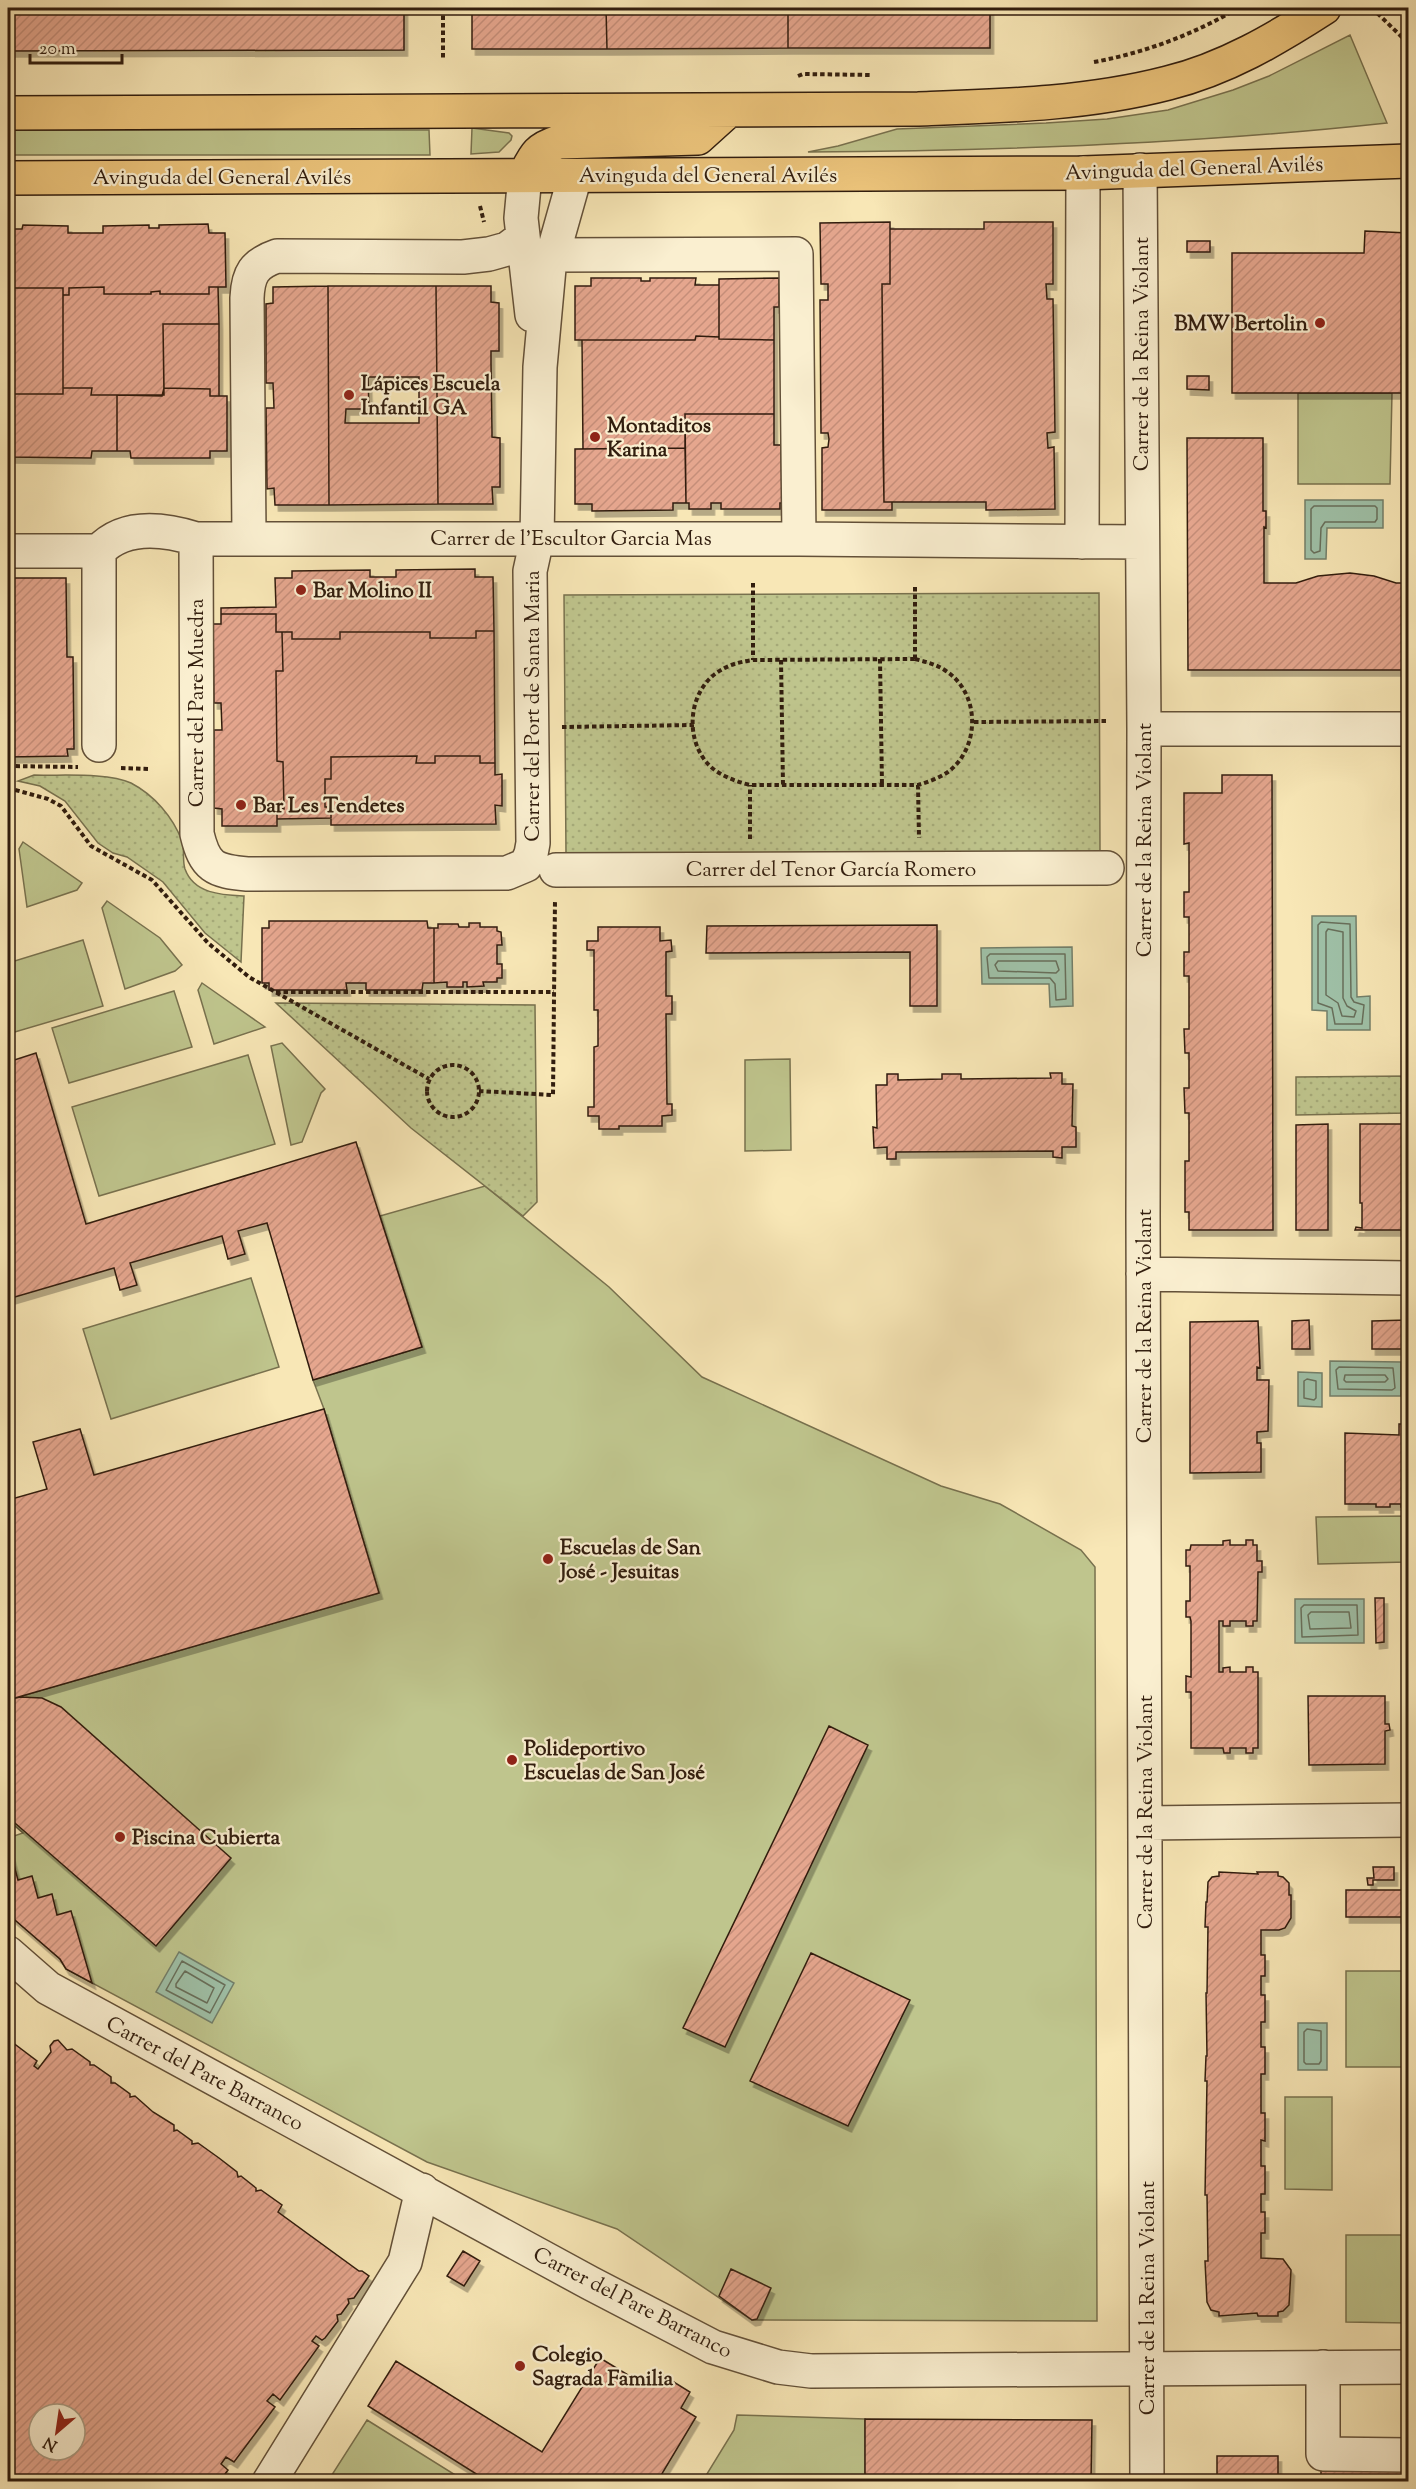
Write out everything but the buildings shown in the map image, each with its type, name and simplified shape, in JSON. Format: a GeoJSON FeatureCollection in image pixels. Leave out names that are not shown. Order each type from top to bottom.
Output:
{"type":"FeatureCollection","features":[{"type":"Feature","properties":{"kind":"main road"},"geometry":{"type":"LineString","coordinates":[[8,113],[918,109],[1064,102],[1169,83],[1230,61],[1278,38],[1324,8]]}},
{"type":"Feature","properties":{"kind":"main road"},"geometry":{"type":"LineString","coordinates":[[525,175],[534,156],[542,147],[559,142],[698,138],[729,110]]}},
{"type":"Feature","properties":{"kind":"main road","name":"Avinguda del General Avilés"},"geometry":{"type":"LineString","coordinates":[[8,178],[1083,173],[1408,161]]}},
{"type":"Feature","properties":{"kind":"street","name":"Carrer de la Reina Violant"},"geometry":{"type":"LineString","coordinates":[[1140,170],[1144,729],[1144,1822],[1148,2481]]}},
{"type":"Feature","properties":{"kind":"street"},"geometry":{"type":"LineString","coordinates":[[1082,542],[1083,173]]}},
{"type":"Feature","properties":{"kind":"street","name":"Carrer del Port de Santa Maria"},"geometry":{"type":"LineString","coordinates":[[525,175],[521,218],[522,237],[540,367]]}},
{"type":"Feature","properties":{"kind":"street","name":"Carrer del Port de Santa Maria"},"geometry":{"type":"LineString","coordinates":[[541,868],[531,854],[533,843],[530,571],[537,538],[540,367],[549,268],[575,176]]}},
{"type":"Feature","properties":{"kind":"street"},"geometry":{"type":"LineString","coordinates":[[249,537],[247,298],[248,283],[254,269],[263,261],[278,256],[445,258],[489,254],[510,247],[522,237]]}},
{"type":"Feature","properties":{"kind":"street"},"geometry":{"type":"LineString","coordinates":[[553,255],[796,254],[799,539]]}},
{"type":"Feature","properties":{"kind":"street","name":"Carrer de l'Escultor Garcia Mas"},"geometry":{"type":"LineString","coordinates":[[99,551],[110,539],[130,532],[163,532],[196,539],[249,537],[1142,542]]}},
{"type":"Feature","properties":{"kind":"street","name":"Carrer del Pare Muedra"},"geometry":{"type":"LineString","coordinates":[[196,539],[197,834],[201,853],[209,864]]}},
{"type":"Feature","properties":{"kind":"street"},"geometry":{"type":"LineString","coordinates":[[8,552],[99,551],[99,745]]}},
{"type":"Feature","properties":{"kind":"street"},"geometry":{"type":"LineString","coordinates":[[1144,729],[1408,729]]}},
{"type":"Feature","properties":{"kind":"street","name":"Carrer del Tenor García Romero"},"geometry":{"type":"LineString","coordinates":[[209,864],[226,872],[247,874],[507,873],[541,868],[750,870],[1107,868]]}},
{"type":"Feature","properties":{"kind":"street"},"geometry":{"type":"LineString","coordinates":[[1143,1274],[1408,1278]]}},
{"type":"Feature","properties":{"kind":"street"},"geometry":{"type":"LineString","coordinates":[[1144,1822],[1408,1820]]}},
{"type":"Feature","properties":{"kind":"street","name":"Carrer del Pare Barranco"},"geometry":{"type":"LineString","coordinates":[[8,1953],[48,1988],[590,2283],[713,2347],[778,2367],[811,2371],[1408,2367]]}},
{"type":"Feature","properties":{"kind":"street"},"geometry":{"type":"LineString","coordinates":[[270,2481],[405,2262],[422,2190]]}},
{"type":"Feature","properties":{"kind":"street"},"geometry":{"type":"LineString","coordinates":[[1323,2367],[1323,2454],[1408,2455]]}},
{"type":"Feature","properties":{"kind":"path"},"geometry":{"type":"LineString","coordinates":[[442,8],[443,58]]}},
{"type":"Feature","properties":{"kind":"path"},"geometry":{"type":"LineString","coordinates":[[1372,8],[1408,43]]}},
{"type":"Feature","properties":{"kind":"path"},"geometry":{"type":"LineString","coordinates":[[753,583],[753,660]]}},
{"type":"Feature","properties":{"kind":"path"},"geometry":{"type":"LineString","coordinates":[[915,585],[915,659]]}},
{"type":"Feature","properties":{"kind":"path"},"geometry":{"type":"LineString","coordinates":[[880,659],[882,785]]}},
{"type":"Feature","properties":{"kind":"path"},"geometry":{"type":"LineString","coordinates":[[915,659],[929,662],[946,671],[960,684],[970,702],[974,722],[970,740],[962,758],[948,772],[918,785],[750,786],[715,770],[701,753],[693,734],[693,712],[700,692],[713,675],[732,663],[782,660],[915,659]]}},
{"type":"Feature","properties":{"kind":"path"},"geometry":{"type":"LineString","coordinates":[[782,660],[783,785]]}},
{"type":"Feature","properties":{"kind":"path"},"geometry":{"type":"LineString","coordinates":[[974,722],[1108,721]]}},
{"type":"Feature","properties":{"kind":"path"},"geometry":{"type":"LineString","coordinates":[[556,727],[694,725]]}},
{"type":"Feature","properties":{"kind":"path"},"geometry":{"type":"LineString","coordinates":[[918,785],[920,868]]}},
{"type":"Feature","properties":{"kind":"path"},"geometry":{"type":"LineString","coordinates":[[750,786],[750,870]]}},
{"type":"Feature","properties":{"kind":"path"},"geometry":{"type":"LineString","coordinates":[[8,788],[48,799],[61,806],[91,846],[152,880],[208,943],[249,977],[429,1079]]}},
{"type":"Feature","properties":{"kind":"path"},"geometry":{"type":"LineString","coordinates":[[479,1092],[553,1095],[554,993],[541,868]]}},
{"type":"Feature","properties":{"kind":"path"},"geometry":{"type":"LineString","coordinates":[[274,992],[554,993]]}},
{"type":"Feature","properties":{"kind":"path"},"geometry":{"type":"LineString","coordinates":[[459,1066],[467,1069],[478,1083],[477,1100],[466,1113],[450,1117],[442,1114],[430,1103],[427,1086],[429,1079],[442,1067],[459,1066]]}},
{"type":"Feature","properties":{"kind":"shaded area"},"geometry":{"type":"Polygon","coordinates":[[[1350,35],[1387,123],[1242,136],[1098,145],[808,152],[897,129],[1107,119],[1168,110],[1269,76],[1350,35]]]}},
{"type":"Feature","properties":{"kind":"shaded area"},"geometry":{"type":"Polygon","coordinates":[[[472,128],[509,133],[512,136],[511,140],[499,152],[471,154],[472,128]]]}},
{"type":"Feature","properties":{"kind":"shaded area"},"geometry":{"type":"Polygon","coordinates":[[[8,130],[429,130],[430,155],[8,155],[8,130]]]}},
{"type":"Feature","properties":{"kind":"shaded area"},"geometry":{"type":"Polygon","coordinates":[[[1298,393],[1392,393],[1390,484],[1298,484],[1298,393]]]}},
{"type":"Feature","properties":{"kind":"shaded area"},"geometry":{"type":"Polygon","coordinates":[[[1099,593],[1100,852],[566,854],[564,595],[1099,593]]]}},
{"type":"Feature","properties":{"kind":"shaded area"},"geometry":{"type":"Polygon","coordinates":[[[34,775],[110,777],[131,783],[155,800],[168,815],[178,832],[183,844],[185,869],[195,884],[210,892],[244,896],[241,962],[205,933],[163,882],[127,857],[113,853],[98,843],[65,801],[40,786],[18,781],[34,775]]]}},
{"type":"Feature","properties":{"kind":"shaded area"},"geometry":{"type":"Polygon","coordinates":[[[23,842],[82,883],[77,890],[27,907],[19,849],[23,842]]]}},
{"type":"Feature","properties":{"kind":"shaded area"},"geometry":{"type":"Polygon","coordinates":[[[107,901],[160,938],[182,965],[175,971],[125,989],[102,908],[107,901]]]}},
{"type":"Feature","properties":{"kind":"shaded area"},"geometry":{"type":"Polygon","coordinates":[[[83,940],[103,1006],[8,1034],[8,963],[83,940]]]}},
{"type":"Feature","properties":{"kind":"shaded area"},"geometry":{"type":"Polygon","coordinates":[[[202,983],[265,1027],[214,1044],[198,990],[202,983]]]}},
{"type":"Feature","properties":{"kind":"shaded area"},"geometry":{"type":"Polygon","coordinates":[[[174,991],[192,1047],[69,1083],[52,1028],[174,991]]]}},
{"type":"Feature","properties":{"kind":"shaded area"},"geometry":{"type":"Polygon","coordinates":[[[276,1003],[535,1005],[537,1202],[523,1216],[411,1128],[276,1003]]]}},
{"type":"Feature","properties":{"kind":"shaded area"},"geometry":{"type":"Polygon","coordinates":[[[282,1043],[325,1089],[321,1093],[302,1142],[291,1145],[271,1046],[282,1043]]]}},
{"type":"Feature","properties":{"kind":"shaded area"},"geometry":{"type":"Polygon","coordinates":[[[248,1055],[275,1144],[99,1196],[72,1107],[248,1055]]]}},
{"type":"Feature","properties":{"kind":"shaded area"},"geometry":{"type":"Polygon","coordinates":[[[790,1059],[791,1150],[745,1151],[745,1060],[790,1059]]]}},
{"type":"Feature","properties":{"kind":"shaded area"},"geometry":{"type":"Polygon","coordinates":[[[1408,1076],[1408,1113],[1296,1115],[1296,1077],[1408,1076]]]}},
{"type":"Feature","properties":{"kind":"shaded area","name":"Polideportivo Escuelas de San José"},"geometry":{"type":"Polygon","coordinates":[[[485,1186],[609,1287],[702,1377],[941,1486],[1000,1504],[1081,1550],[1095,1567],[1097,2321],[752,2320],[617,2229],[427,2162],[66,1969],[60,1959],[8,1914],[8,1838],[23,1833],[8,1820],[8,1700],[379,1593],[324,1409],[313,1380],[422,1347],[380,1216],[485,1186]]]}},
{"type":"Feature","properties":{"kind":"shaded area"},"geometry":{"type":"Polygon","coordinates":[[[251,1278],[279,1367],[111,1419],[83,1329],[251,1278]]]}},
{"type":"Feature","properties":{"kind":"shaded area"},"geometry":{"type":"Polygon","coordinates":[[[1408,1516],[1408,1562],[1318,1564],[1316,1517],[1408,1516]]]}},
{"type":"Feature","properties":{"kind":"shaded area"},"geometry":{"type":"Polygon","coordinates":[[[1346,1971],[1408,1971],[1408,2067],[1346,2067],[1346,1971]]]}},
{"type":"Feature","properties":{"kind":"shaded area"},"geometry":{"type":"Polygon","coordinates":[[[1285,2097],[1332,2097],[1332,2190],[1285,2189],[1285,2097]]]}},
{"type":"Feature","properties":{"kind":"shaded area"},"geometry":{"type":"Polygon","coordinates":[[[1346,2235],[1408,2235],[1408,2323],[1346,2322],[1346,2235]]]}},
{"type":"Feature","properties":{"kind":"shaded area"},"geometry":{"type":"Polygon","coordinates":[[[737,2415],[865,2419],[865,2481],[702,2482],[734,2430],[737,2415]]]}},
{"type":"Feature","properties":{"kind":"shaded area"},"geometry":{"type":"Polygon","coordinates":[[[367,2420],[465,2481],[328,2481],[367,2420]]]}},
{"type":"Feature","properties":{"kind":"water"},"geometry":{"type":"Polygon","coordinates":[[[1305,500],[1383,500],[1383,528],[1327,528],[1326,559],[1305,559],[1305,500]]]}},
{"type":"Feature","properties":{"kind":"water"},"geometry":{"type":"Polygon","coordinates":[[[1312,916],[1356,916],[1357,997],[1370,996],[1370,1030],[1327,1030],[1327,1011],[1312,1010],[1312,916]]]}},
{"type":"Feature","properties":{"kind":"water"},"geometry":{"type":"Polygon","coordinates":[[[1072,947],[1073,1006],[1050,1007],[1049,984],[982,984],[981,948],[1072,947]]]}},
{"type":"Feature","properties":{"kind":"water"},"geometry":{"type":"Polygon","coordinates":[[[1330,1361],[1401,1362],[1401,1396],[1330,1396],[1330,1361]]]}},
{"type":"Feature","properties":{"kind":"water"},"geometry":{"type":"Polygon","coordinates":[[[1298,1372],[1322,1373],[1322,1407],[1298,1406],[1298,1372]]]}},
{"type":"Feature","properties":{"kind":"water"},"geometry":{"type":"Polygon","coordinates":[[[1295,1599],[1364,1599],[1364,1643],[1295,1643],[1295,1599]]]}},
{"type":"Feature","properties":{"kind":"water"},"geometry":{"type":"Polygon","coordinates":[[[179,1952],[234,1983],[212,2023],[156,1992],[179,1952]]]}},
{"type":"Feature","properties":{"kind":"water"},"geometry":{"type":"Polygon","coordinates":[[[1298,2023],[1327,2023],[1327,2070],[1298,2070],[1298,2023]]]}},
{"type":"Feature","properties":{"kind":"place","name":"BMW Bertolin"},"geometry":{"type":"Point","coordinates":[1320,323]}},
{"type":"Feature","properties":{"kind":"place","name":"Lápices Escuela Infantil GA"},"geometry":{"type":"Point","coordinates":[349,395]}},
{"type":"Feature","properties":{"kind":"place","name":"Montaditos Karina"},"geometry":{"type":"Point","coordinates":[595,437]}},
{"type":"Feature","properties":{"kind":"place","name":"Bar Molino II"},"geometry":{"type":"Point","coordinates":[301,590]}},
{"type":"Feature","properties":{"kind":"place","name":"Bar Les Tendetes"},"geometry":{"type":"Point","coordinates":[241,805]}},
{"type":"Feature","properties":{"kind":"place","name":"Escuelas de San José - Jesuitas"},"geometry":{"type":"Point","coordinates":[548,1559]}},
{"type":"Feature","properties":{"kind":"place","name":"Polideportivo Escuelas de San José"},"geometry":{"type":"Point","coordinates":[512,1760]}},
{"type":"Feature","properties":{"kind":"place","name":"Piscina Cubierta"},"geometry":{"type":"Point","coordinates":[120,1837]}},
{"type":"Feature","properties":{"kind":"place","name":"Colegio Sagrada Familia"},"geometry":{"type":"Point","coordinates":[520,2366]}}]}
